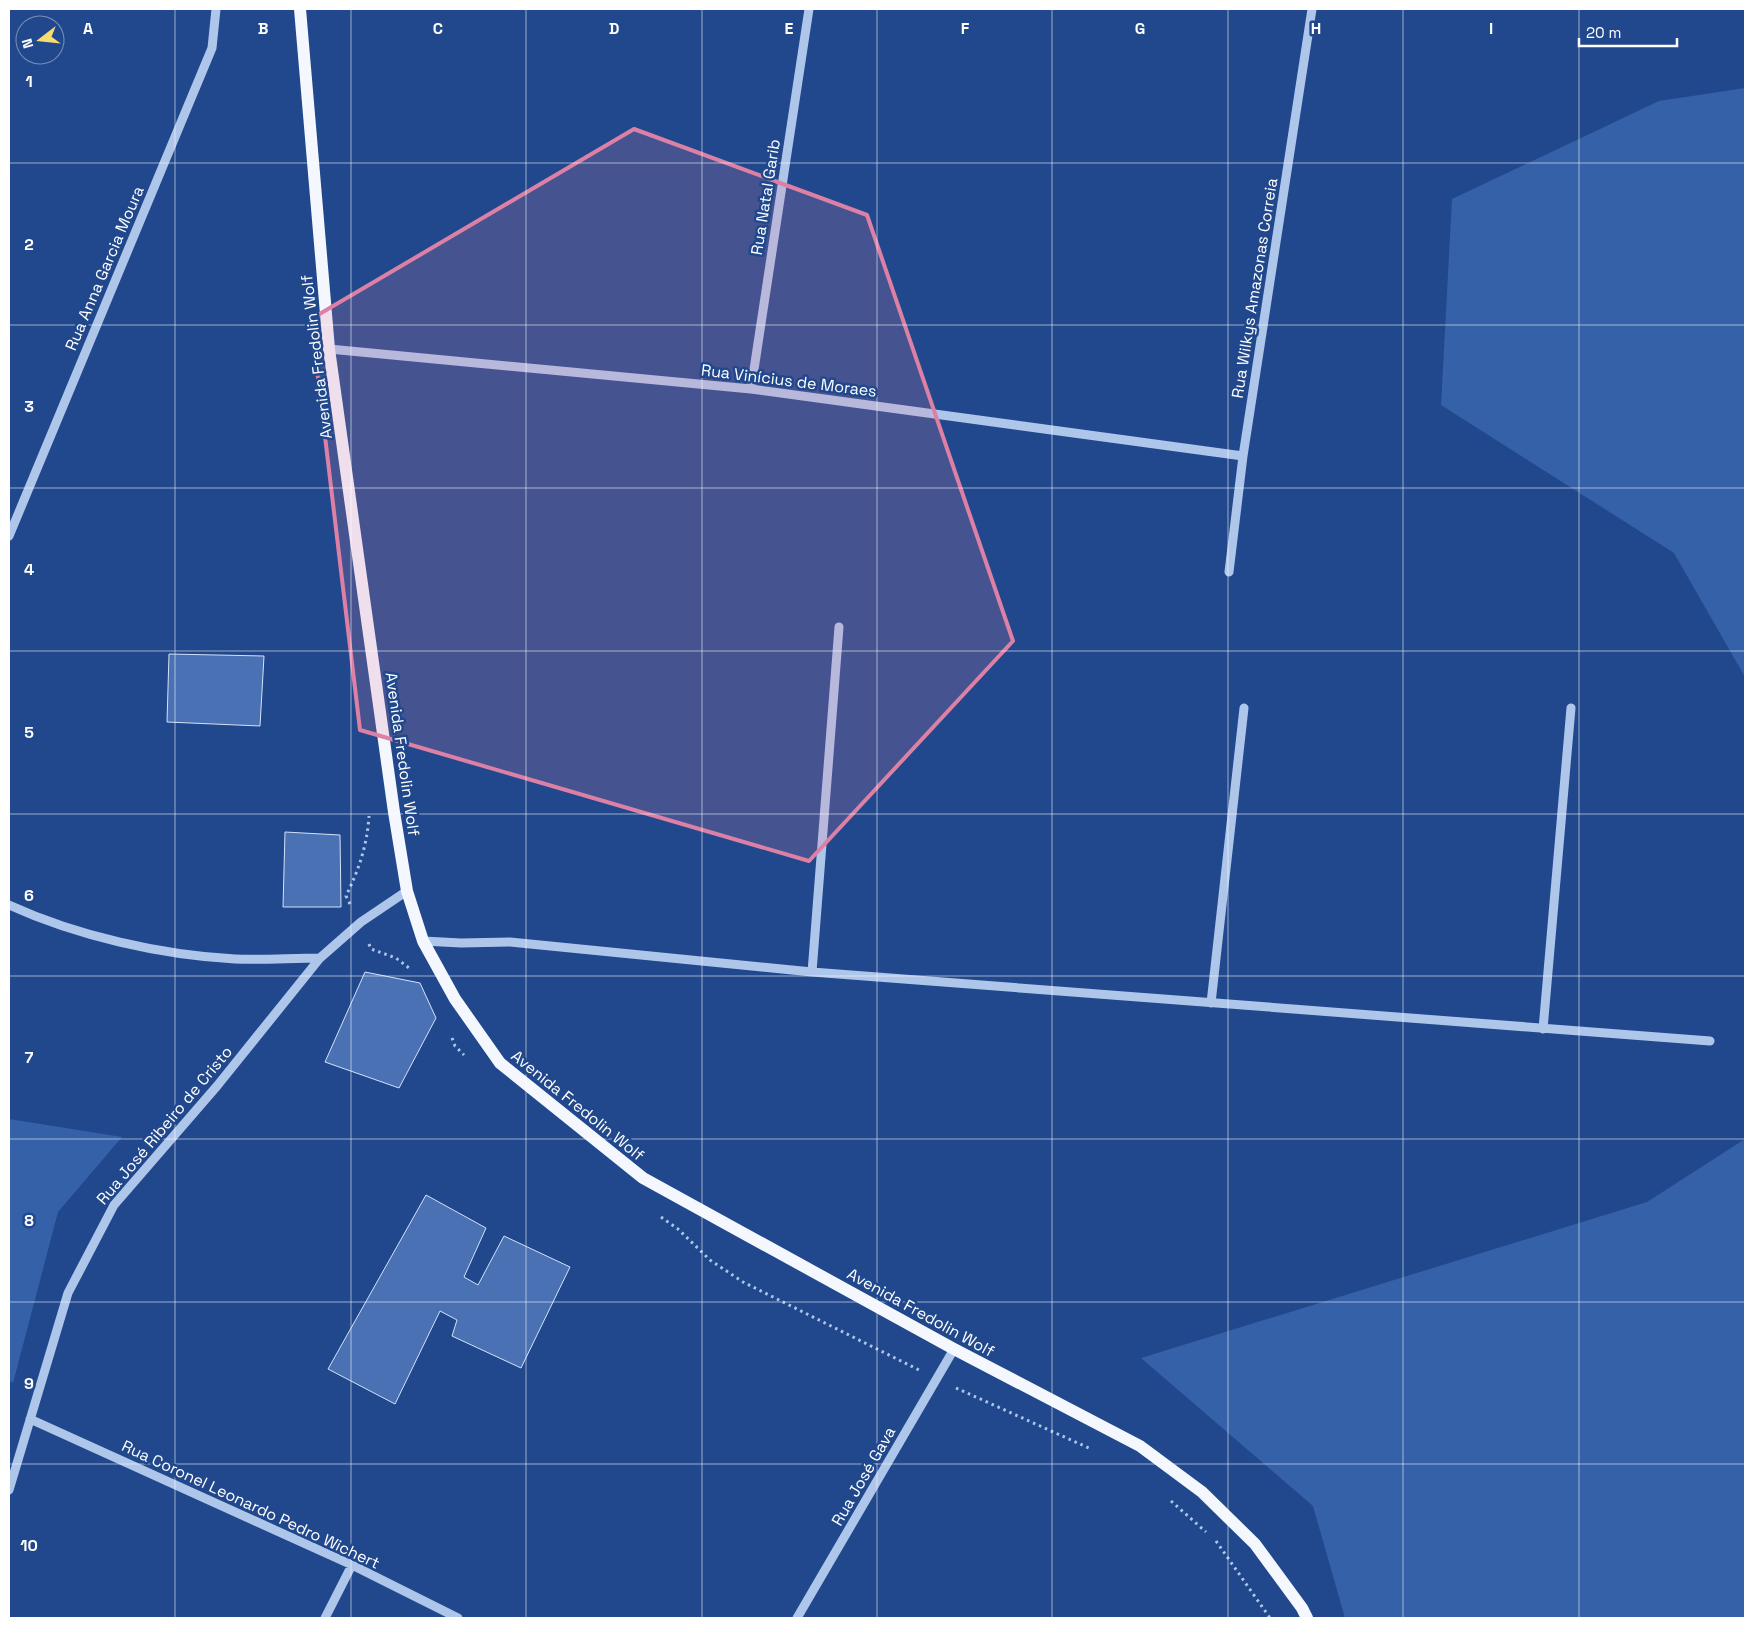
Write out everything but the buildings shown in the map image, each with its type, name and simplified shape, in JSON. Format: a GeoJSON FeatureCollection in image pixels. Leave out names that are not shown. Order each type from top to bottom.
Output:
{"type":"FeatureCollection","features":[{"type":"Feature","properties":{"kind":"main road","name":"Avenida Fredolin Wolf"},"geometry":{"type":"LineString","coordinates":[[300,9],[329,349],[407,891],[423,941],[455,1000],[500,1064],[643,1178],[954,1349],[1140,1446],[1202,1492],[1255,1544],[1302,1608],[1307,1618]]}},
{"type":"Feature","properties":{"kind":"street","name":"Rua Anna Garcia Moura"},"geometry":{"type":"LineString","coordinates":[[9,536],[212,48],[216,9]]}},
{"type":"Feature","properties":{"kind":"street","name":"Rua Natal Garib"},"geometry":{"type":"LineString","coordinates":[[751,389],[810,9]]}},
{"type":"Feature","properties":{"kind":"street","name":"Rua Wilkys Amazonas Correia"},"geometry":{"type":"LineString","coordinates":[[1229,572],[1243,456],[1312,9]]}},
{"type":"Feature","properties":{"kind":"street","name":"Rua Vinícius de Moraes"},"geometry":{"type":"LineString","coordinates":[[329,349],[751,389],[1243,456]]}},
{"type":"Feature","properties":{"kind":"street"},"geometry":{"type":"LineString","coordinates":[[812,972],[839,627]]}},
{"type":"Feature","properties":{"kind":"street"},"geometry":{"type":"LineString","coordinates":[[1211,1003],[1244,708]]}},
{"type":"Feature","properties":{"kind":"street"},"geometry":{"type":"LineString","coordinates":[[1543,1029],[1571,708]]}},
{"type":"Feature","properties":{"kind":"street","name":"Rua José Ribeiro de Cristo"},"geometry":{"type":"LineString","coordinates":[[9,1490],[68,1293],[114,1205],[217,1086],[320,958],[361,922],[407,891]]}},
{"type":"Feature","properties":{"kind":"street"},"geometry":{"type":"LineString","coordinates":[[9,906],[40,919],[134,946],[235,959],[320,958]]}},
{"type":"Feature","properties":{"kind":"street"},"geometry":{"type":"LineString","coordinates":[[423,941],[461,943],[510,942],[812,972],[1710,1041]]}},
{"type":"Feature","properties":{"kind":"street","name":"Rua José Gava"},"geometry":{"type":"LineString","coordinates":[[797,1618],[954,1349]]}},
{"type":"Feature","properties":{"kind":"street","name":"Rua Coronel Leonardo Pedro Wichert"},"geometry":{"type":"LineString","coordinates":[[30,1419],[352,1565],[458,1618]]}},
{"type":"Feature","properties":{"kind":"street"},"geometry":{"type":"LineString","coordinates":[[325,1618],[352,1565]]}},
{"type":"Feature","properties":{"kind":"path"},"geometry":{"type":"LineString","coordinates":[[370,811],[368,840],[360,866],[346,896],[361,922],[371,949],[396,958],[416,973]]}},
{"type":"Feature","properties":{"kind":"path"},"geometry":{"type":"LineString","coordinates":[[448,1030],[455,1046],[468,1060]]}},
{"type":"Feature","properties":{"kind":"path"},"geometry":{"type":"LineString","coordinates":[[656,1213],[678,1229],[710,1260],[744,1282],[937,1379],[1100,1453]]}},
{"type":"Feature","properties":{"kind":"path"},"geometry":{"type":"LineString","coordinates":[[1165,1495],[1208,1534]]}},
{"type":"Feature","properties":{"kind":"path"},"geometry":{"type":"LineString","coordinates":[[1215,1540],[1270,1618]]}},
{"type":"Feature","properties":{"kind":"highlighted area"},"geometry":{"type":"Polygon","coordinates":[[[634,129],[867,215],[1013,641],[809,861],[360,730],[311,319],[634,129]]]}},
{"type":"Feature","properties":{"kind":"shaded area"},"geometry":{"type":"Polygon","coordinates":[[[1745,88],[1745,677],[1674,553],[1441,405],[1452,199],[1659,101],[1745,88]]]}},
{"type":"Feature","properties":{"kind":"shaded area"},"geometry":{"type":"Polygon","coordinates":[[[9,1119],[122,1137],[58,1212],[13,1383],[9,1380],[9,1119]]]}},
{"type":"Feature","properties":{"kind":"shaded area"},"geometry":{"type":"Polygon","coordinates":[[[1745,1139],[1745,1618],[1345,1618],[1313,1506],[1141,1358],[1647,1202],[1745,1139]]]}}]}
